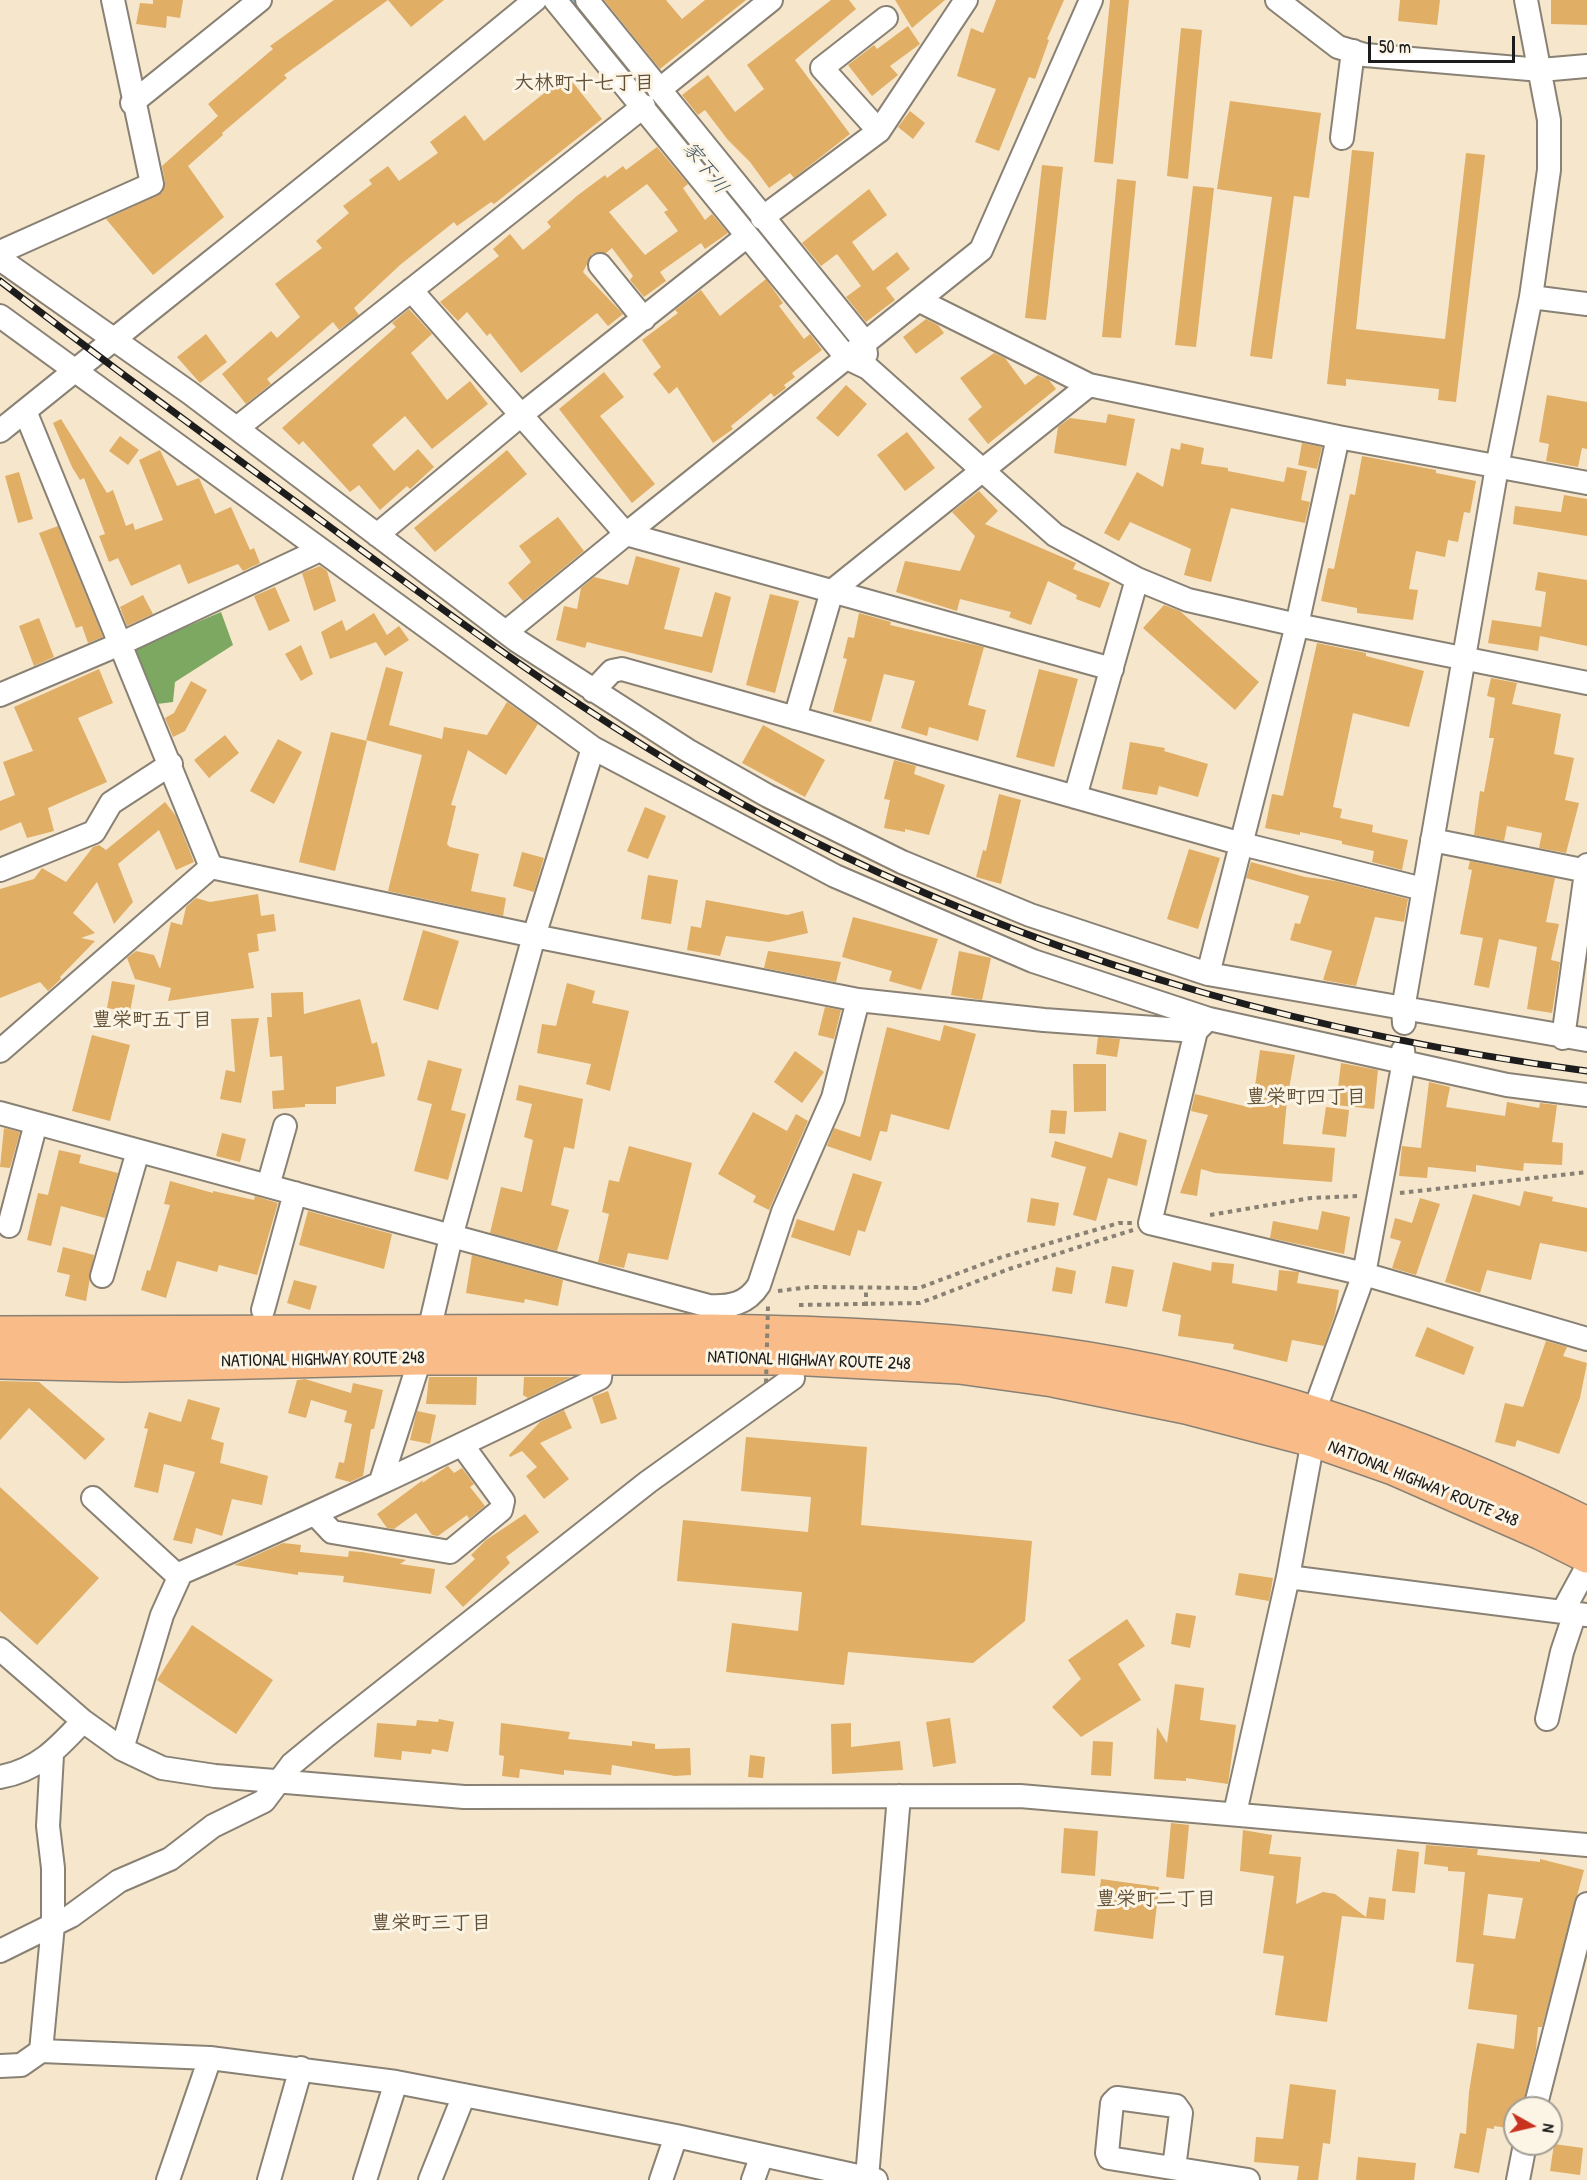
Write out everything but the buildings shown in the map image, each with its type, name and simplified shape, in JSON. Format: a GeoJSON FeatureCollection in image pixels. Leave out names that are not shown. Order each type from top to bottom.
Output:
{"type":"FeatureCollection","features":[{"type":"Feature","properties":{"kind":"highway","name":"NATIONAL HIGHWAY ROUTE 248"},"geometry":{"type":"LineString","coordinates":[[0,1362],[122,1365],[424,1345],[710,1318],[829,1334],[982,1345],[1057,1354],[1148,1370],[1313,1426],[1507,1484],[1587,1524]]}},
{"type":"Feature","properties":{"kind":"highway","name":"NATIONAL HIGHWAY ROUTE 248"},"geometry":{"type":"LineString","coordinates":[[0,1333],[424,1345],[602,1358],[790,1358],[959,1367],[1053,1380],[1186,1407],[1313,1426],[1393,1468],[1541,1533],[1587,1556]]}},
{"type":"Feature","properties":{"kind":"street"},"geometry":{"type":"LineString","coordinates":[[0,252],[152,184],[132,102],[113,0]]}},
{"type":"Feature","properties":{"kind":"street"},"geometry":{"type":"LineString","coordinates":[[132,102],[260,0]]}},
{"type":"Feature","properties":{"kind":"street"},"geometry":{"type":"LineString","coordinates":[[0,431],[113,338],[366,140],[535,0]]}},
{"type":"Feature","properties":{"kind":"street"},"geometry":{"type":"LineString","coordinates":[[555,0],[651,98],[762,218],[864,341],[868,368]]}},
{"type":"Feature","properties":{"kind":"street"},"geometry":{"type":"LineString","coordinates":[[587,0],[651,98],[747,236],[847,358],[868,368],[1055,535],[1137,579],[1188,600],[1297,625],[1587,683]]}},
{"type":"Feature","properties":{"kind":"street"},"geometry":{"type":"LineString","coordinates":[[237,428],[771,0]]}},
{"type":"Feature","properties":{"kind":"street"},"geometry":{"type":"LineString","coordinates":[[762,218],[879,131],[966,0]]}},
{"type":"Feature","properties":{"kind":"street"},"geometry":{"type":"LineString","coordinates":[[506,632],[847,358],[864,341],[920,301],[981,250],[1091,0]]}},
{"type":"Feature","properties":{"kind":"street"},"geometry":{"type":"LineString","coordinates":[[1277,0],[1338,47],[1353,51],[1541,70],[1587,66]]}},
{"type":"Feature","properties":{"kind":"street"},"geometry":{"type":"LineString","coordinates":[[1404,1016],[1423,889],[1497,467],[1531,297],[1549,170],[1549,120],[1526,0]]}},
{"type":"Feature","properties":{"kind":"street"},"geometry":{"type":"LineString","coordinates":[[879,131],[822,68],[886,18]]}},
{"type":"Feature","properties":{"kind":"street"},"geometry":{"type":"LineString","coordinates":[[1342,138],[1353,51]]}},
{"type":"Feature","properties":{"kind":"street"},"geometry":{"type":"LineString","coordinates":[[377,535],[521,415],[747,236]]}},
{"type":"Feature","properties":{"kind":"street"},"geometry":{"type":"LineString","coordinates":[[0,259],[237,428],[506,632],[593,692],[768,796],[902,862],[1030,915],[1208,974],[1404,1016],[1587,1040]]}},
{"type":"Feature","properties":{"kind":"street"},"geometry":{"type":"LineString","coordinates":[[600,265],[644,319]]}},
{"type":"Feature","properties":{"kind":"street"},"geometry":{"type":"LineString","coordinates":[[411,290],[626,534],[1112,669]]}},
{"type":"Feature","properties":{"kind":"street"},"geometry":{"type":"LineString","coordinates":[[1531,297],[1587,304]]}},
{"type":"Feature","properties":{"kind":"street"},"geometry":{"type":"LineString","coordinates":[[920,301],[1089,386],[1338,437],[1587,483]]}},
{"type":"Feature","properties":{"kind":"street"},"geometry":{"type":"LineString","coordinates":[[0,316],[593,748],[761,838],[904,907],[1033,962],[1203,1025]]}},
{"type":"Feature","properties":{"kind":"street"},"geometry":{"type":"LineString","coordinates":[[795,717],[832,591],[1089,386]]}},
{"type":"Feature","properties":{"kind":"street"},"geometry":{"type":"LineString","coordinates":[[25,411],[171,764],[211,867]]}},
{"type":"Feature","properties":{"kind":"street"},"geometry":{"type":"LineString","coordinates":[[1208,974],[1297,625],[1338,437]]}},
{"type":"Feature","properties":{"kind":"street"},"geometry":{"type":"LineString","coordinates":[[0,695],[120,644],[320,550]]}},
{"type":"Feature","properties":{"kind":"street"},"geometry":{"type":"LineString","coordinates":[[1075,797],[1137,579]]}},
{"type":"Feature","properties":{"kind":"street"},"geometry":{"type":"LineString","coordinates":[[593,692],[612,671],[622,669],[1242,844],[1423,889]]}},
{"type":"Feature","properties":{"kind":"street"},"geometry":{"type":"LineString","coordinates":[[381,1481],[424,1345],[451,1237],[534,936],[593,748]]}},
{"type":"Feature","properties":{"kind":"street"},"geometry":{"type":"LineString","coordinates":[[0,870],[94,832],[111,803],[171,764]]}},
{"type":"Feature","properties":{"kind":"street"},"geometry":{"type":"LineString","coordinates":[[1432,840],[1587,869],[1563,1038]]}},
{"type":"Feature","properties":{"kind":"street"},"geometry":{"type":"LineString","coordinates":[[211,867],[534,936],[858,1000],[1044,1020],[1203,1025],[1403,1055],[1507,1085],[1587,1095]]}},
{"type":"Feature","properties":{"kind":"street"},"geometry":{"type":"LineString","coordinates":[[0,1051],[211,867]]}},
{"type":"Feature","properties":{"kind":"street"},"geometry":{"type":"LineString","coordinates":[[0,1113],[451,1237],[710,1318],[739,1304],[761,1299],[783,1212],[833,1098],[858,1000]]}},
{"type":"Feature","properties":{"kind":"street"},"geometry":{"type":"LineString","coordinates":[[1203,1025],[1150,1222],[1365,1274],[1587,1339]]}},
{"type":"Feature","properties":{"kind":"street"},"geometry":{"type":"LineString","coordinates":[[1235,1814],[1288,1577],[1313,1426],[1365,1274],[1381,1194],[1403,1055]]}},
{"type":"Feature","properties":{"kind":"street"},"geometry":{"type":"LineString","coordinates":[[9,1226],[36,1123]]}},
{"type":"Feature","properties":{"kind":"street"},"geometry":{"type":"LineString","coordinates":[[268,1186],[285,1126]]}},
{"type":"Feature","properties":{"kind":"street"},"geometry":{"type":"LineString","coordinates":[[102,1276],[138,1151]]}},
{"type":"Feature","properties":{"kind":"street"},"geometry":{"type":"LineString","coordinates":[[263,1310],[295,1193]]}},
{"type":"Feature","properties":{"kind":"street"},"geometry":{"type":"LineString","coordinates":[[122,1749],[162,1615],[180,1575],[316,1515],[381,1481],[463,1446],[600,1378],[602,1358]]}},
{"type":"Feature","properties":{"kind":"street"},"geometry":{"type":"LineString","coordinates":[[0,1951],[71,1916],[119,1881],[170,1859],[213,1826],[264,1801],[292,1764],[553,1555],[648,1482],[793,1378]]}},
{"type":"Feature","properties":{"kind":"street"},"geometry":{"type":"LineString","coordinates":[[316,1515],[332,1532],[450,1552],[501,1510],[503,1501],[463,1446]]}},
{"type":"Feature","properties":{"kind":"street"},"geometry":{"type":"LineString","coordinates":[[93,1498],[180,1575]]}},
{"type":"Feature","properties":{"kind":"street"},"geometry":{"type":"LineString","coordinates":[[1547,1719],[1587,1567]]}},
{"type":"Feature","properties":{"kind":"street"},"geometry":{"type":"LineString","coordinates":[[1288,1577],[1575,1613]]}},
{"type":"Feature","properties":{"kind":"street"},"geometry":{"type":"LineString","coordinates":[[0,1649],[83,1721],[122,1749],[162,1768],[279,1782],[464,1797],[1020,1796],[1587,1845]]}},
{"type":"Feature","properties":{"kind":"street"},"geometry":{"type":"LineString","coordinates":[[0,1777],[33,1767],[52,1755],[83,1721]]}},
{"type":"Feature","properties":{"kind":"street"},"geometry":{"type":"LineString","coordinates":[[41,2051],[53,1926],[54,1868],[48,1826],[52,1755]]}},
{"type":"Feature","properties":{"kind":"street"},"geometry":{"type":"LineString","coordinates":[[0,2066],[21,2065],[41,2051],[210,2058],[301,2068],[396,2082],[676,2136],[871,2179],[899,1796]]}},
{"type":"Feature","properties":{"kind":"street"},"geometry":{"type":"LineString","coordinates":[[1538,2096],[1587,1904]]}},
{"type":"Feature","properties":{"kind":"street"},"geometry":{"type":"LineString","coordinates":[[168,2180],[210,2058]]}},
{"type":"Feature","properties":{"kind":"street"},"geometry":{"type":"LineString","coordinates":[[269,2180],[301,2068]]}},
{"type":"Feature","properties":{"kind":"street"},"geometry":{"type":"LineString","coordinates":[[365,2180],[396,2082]]}},
{"type":"Feature","properties":{"kind":"street"},"geometry":{"type":"LineString","coordinates":[[430,2180],[464,2095]]}},
{"type":"Feature","properties":{"kind":"street"},"geometry":{"type":"LineString","coordinates":[[661,2180],[676,2136]]}},
{"type":"Feature","properties":{"kind":"street"},"geometry":{"type":"LineString","coordinates":[[753,2180],[762,2155]]}},
{"type":"Feature","properties":{"kind":"street"},"geometry":{"type":"LineString","coordinates":[[1518,2180],[1523,2156]]}},
{"type":"Feature","properties":{"kind":"street"},"geometry":{"type":"LineString","coordinates":[[1174,2168],[1248,2180]]}},
{"type":"Feature","properties":{"kind":"path"},"geometry":{"type":"LineString","coordinates":[[1180,1228],[1190,1218],[1311,1198],[1381,1194],[1587,1172]]}},
{"type":"Feature","properties":{"kind":"path"},"geometry":{"type":"LineString","coordinates":[[761,1299],[810,1287],[919,1288],[1002,1257],[1108,1226],[1119,1223],[1150,1222]]}},
{"type":"Feature","properties":{"kind":"path"},"geometry":{"type":"LineString","coordinates":[[790,1305],[920,1303],[1010,1269],[1123,1235],[1150,1222]]}},
{"type":"Feature","properties":{"kind":"path"},"geometry":{"type":"LineString","coordinates":[[865,1311],[867,1287]]}},
{"type":"Feature","properties":{"kind":"path"},"geometry":{"type":"LineString","coordinates":[[761,1299],[779,1305]]}},
{"type":"Feature","properties":{"kind":"path"},"geometry":{"type":"LineString","coordinates":[[761,1299],[766,1383]]}},
{"type":"Feature","properties":{"kind":"green space"},"geometry":{"type":"Polygon","coordinates":[[[221,612],[233,645],[175,682],[173,702],[157,704],[134,649],[221,612]]]}},
{"type":"Feature","properties":{"kind":"waterway","name":"家下川"},"geometry":{"type":"LineString","coordinates":[[574,0],[700,161]]}},
{"type":"Feature","properties":{"kind":"waterway","name":"家下川"},"geometry":{"type":"LineString","coordinates":[[787,269],[842,332]]}},
{"type":"Feature","properties":{"kind":"railway"},"geometry":{"type":"LineString","coordinates":[[0,281],[84,346],[520,664],[642,745],[705,783],[835,852],[927,894],[1018,931],[1110,964],[1202,992],[1295,1017],[1390,1038],[1587,1071]]}},
{"type":"Feature","properties":{"kind":"district","name":"大林町十七丁目"},"geometry":{"type":"Point","coordinates":[584,84]}},
{"type":"Feature","properties":{"kind":"district","name":"豊栄町五丁目"},"geometry":{"type":"Point","coordinates":[152,1021]}},
{"type":"Feature","properties":{"kind":"district","name":"豊栄町四丁目"},"geometry":{"type":"Point","coordinates":[1306,1098]}},
{"type":"Feature","properties":{"kind":"district","name":"豊栄町二丁目"},"geometry":{"type":"Point","coordinates":[1156,1900]}},
{"type":"Feature","properties":{"kind":"district","name":"豊栄町三丁目"},"geometry":{"type":"Point","coordinates":[431,1924]}}]}
